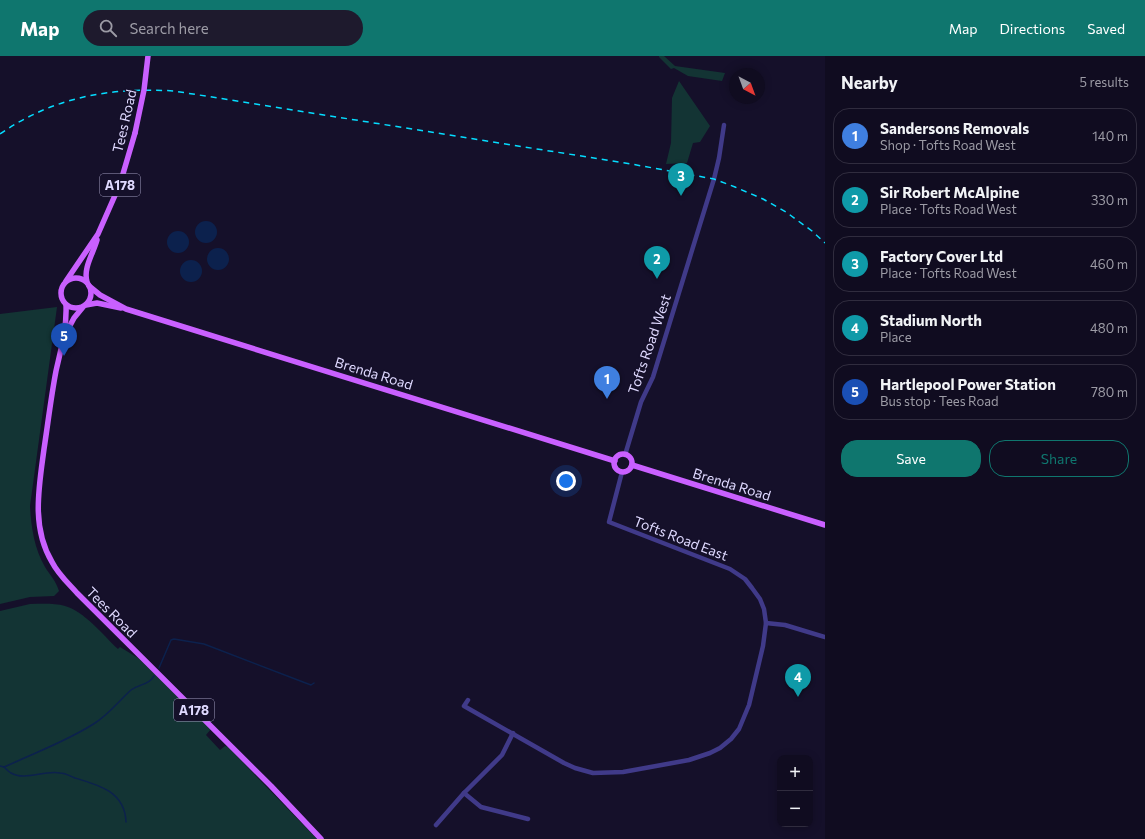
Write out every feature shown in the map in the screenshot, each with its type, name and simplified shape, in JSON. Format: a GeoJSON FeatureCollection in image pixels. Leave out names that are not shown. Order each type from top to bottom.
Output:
{"type":"FeatureCollection","features":[{"type":"Feature","properties":{"kind":"main road","name":"Tees Road"},"geometry":{"type":"LineString","coordinates":[[66,281],[98,234],[120,184],[135,133],[144,90],[148,56]]}},
{"type":"Feature","properties":{"kind":"main road","name":"Tees Road"},"geometry":{"type":"LineString","coordinates":[[88,284],[85,277],[86,270],[95,248],[98,234]]}},
{"type":"Feature","properties":{"kind":"main road"},"geometry":{"type":"LineString","coordinates":[[66,281],[73,278],[78,278],[88,284]]}},
{"type":"Feature","properties":{"kind":"main road","name":"A178"},"geometry":{"type":"LineString","coordinates":[[66,281],[61,287],[60,292],[62,301],[66,305]]}},
{"type":"Feature","properties":{"kind":"main road","name":"A178"},"geometry":{"type":"LineString","coordinates":[[85,305],[90,298],[91,292],[88,284]]}},
{"type":"Feature","properties":{"kind":"main road","name":"Brenda Road"},"geometry":{"type":"LineString","coordinates":[[88,284],[100,295],[126,309]]}},
{"type":"Feature","properties":{"kind":"main road","name":"Brenda Road"},"geometry":{"type":"LineString","coordinates":[[85,305],[97,303],[126,309],[615,461]]}},
{"type":"Feature","properties":{"kind":"main road","name":"Tees Road"},"geometry":{"type":"LineString","coordinates":[[66,305],[64,337],[51,404],[38,500],[41,533],[52,562],[60,575],[77,593],[271,786],[321,839]]}},
{"type":"Feature","properties":{"kind":"main road"},"geometry":{"type":"LineString","coordinates":[[66,305],[71,308],[78,308],[85,305]]}},
{"type":"Feature","properties":{"kind":"main road","name":"Tees Road"},"geometry":{"type":"LineString","coordinates":[[64,337],[74,318],[85,305]]}},
{"type":"Feature","properties":{"kind":"main road"},"geometry":{"type":"LineString","coordinates":[[621,455],[625,455],[632,460],[632,465],[626,472],[622,472],[616,468],[615,461],[621,455]]}},
{"type":"Feature","properties":{"kind":"main road","name":"Brenda Road"},"geometry":{"type":"LineString","coordinates":[[632,465],[825,525]]}},
{"type":"Feature","properties":{"kind":"street","name":"Tofts Road West"},"geometry":{"type":"LineString","coordinates":[[625,455],[641,402],[653,377],[714,180],[724,125]]}},
{"type":"Feature","properties":{"kind":"street","name":"Tofts Road East"},"geometry":{"type":"LineString","coordinates":[[622,472],[609,522],[738,573],[749,584],[760,599],[764,609],[766,622]]}},
{"type":"Feature","properties":{"kind":"street"},"geometry":{"type":"LineString","coordinates":[[468,700],[464,706],[575,768],[593,773],[626,771],[689,760],[720,748],[731,739],[739,729],[749,705],[763,646],[766,622],[785,625],[825,637]]}},
{"type":"Feature","properties":{"kind":"street"},"geometry":{"type":"LineString","coordinates":[[436,825],[464,793],[502,755],[513,733]]}},
{"type":"Feature","properties":{"kind":"street"},"geometry":{"type":"LineString","coordinates":[[464,793],[481,807],[528,819]]}},
{"type":"Feature","properties":{"kind":"green space"},"geometry":{"type":"Polygon","coordinates":[[[659,56],[664,56],[675,66],[725,73],[722,81],[688,76],[674,68],[671,69],[659,56]]]}},
{"type":"Feature","properties":{"kind":"green space"},"geometry":{"type":"Polygon","coordinates":[[[679,81],[710,126],[700,142],[693,143],[687,163],[666,164],[671,143],[672,98],[679,81]]]}},
{"type":"Feature","properties":{"kind":"green space"},"geometry":{"type":"Polygon","coordinates":[[[57,307],[30,506],[32,529],[38,552],[45,567],[55,581],[59,591],[54,596],[30,597],[0,604],[0,314],[57,307]]]}},
{"type":"Feature","properties":{"kind":"green space"},"geometry":{"type":"Polygon","coordinates":[[[30,604],[57,604],[72,609],[86,618],[118,649],[120,647],[138,658],[211,729],[206,735],[220,750],[225,746],[228,747],[317,839],[0,839],[0,611],[30,604]]]}},
{"type":"Feature","properties":{"kind":"water"},"geometry":{"type":"Polygon","coordinates":[[[202,221],[210,221],[217,228],[217,236],[210,243],[202,243],[195,236],[195,228],[202,221]]]}},
{"type":"Feature","properties":{"kind":"water"},"geometry":{"type":"Polygon","coordinates":[[[178,231],[182,232],[188,238],[188,246],[182,252],[178,253],[174,252],[168,246],[167,242],[168,238],[174,232],[178,231]]]}},
{"type":"Feature","properties":{"kind":"water"},"geometry":{"type":"Polygon","coordinates":[[[218,248],[226,251],[229,259],[226,267],[218,270],[210,267],[207,259],[210,251],[218,248]]]}},
{"type":"Feature","properties":{"kind":"water"},"geometry":{"type":"Polygon","coordinates":[[[191,260],[199,263],[202,271],[199,279],[191,282],[183,279],[180,271],[183,263],[191,260]]]}},
{"type":"Feature","properties":{"kind":"waterway"},"geometry":{"type":"LineString","coordinates":[[159,668],[171,640],[174,639],[204,644],[311,685],[314,683]]}},
{"type":"Feature","properties":{"kind":"waterway"},"geometry":{"type":"LineString","coordinates":[[0,766],[4,767],[11,764],[85,729],[105,716],[131,690],[147,683],[154,676]]}},
{"type":"Feature","properties":{"kind":"waterway"},"geometry":{"type":"LineString","coordinates":[[4,767],[16,775],[28,776],[54,772],[101,787],[109,791],[121,803],[125,812],[126,822]]}},
{"type":"Feature","properties":{"kind":"railway"},"geometry":{"type":"LineString","coordinates":[[0,134],[20,121],[41,111],[83,97],[128,91],[174,91],[631,164],[714,179],[763,199],[786,212],[812,231],[825,243]]}},
{"type":"Feature","properties":{"kind":"place","name":"Factory Cover Ltd"},"geometry":{"type":"Point","coordinates":[681,196]}},
{"type":"Feature","properties":{"kind":"place","name":"Sir Robert McAlpine"},"geometry":{"type":"Point","coordinates":[657,279]}},
{"type":"Feature","properties":{"kind":"place","name":"Hartlepool Power Station"},"geometry":{"type":"Point","coordinates":[64,356]}},
{"type":"Feature","properties":{"kind":"place","name":"Sandersons Removals"},"geometry":{"type":"Point","coordinates":[607,399]}},
{"type":"Feature","properties":{"kind":"place","name":"Stadium North"},"geometry":{"type":"Point","coordinates":[798,697]}}]}
